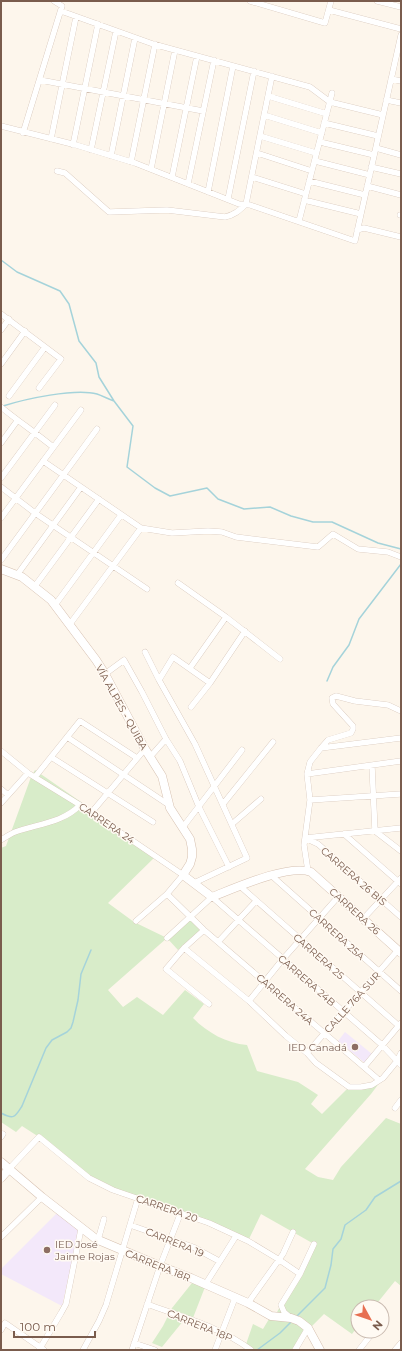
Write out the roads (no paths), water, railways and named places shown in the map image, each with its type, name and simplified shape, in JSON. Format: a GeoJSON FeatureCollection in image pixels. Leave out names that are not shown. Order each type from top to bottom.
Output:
{"type":"FeatureCollection","features":[{"type":"Feature","properties":{"kind":"street"},"geometry":{"type":"LineString","coordinates":[[23,133],[61,11],[62,6],[54,1]]}},
{"type":"Feature","properties":{"kind":"street"},"geometry":{"type":"LineString","coordinates":[[250,1],[325,23],[331,1]]}},
{"type":"Feature","properties":{"kind":"street"},"geometry":{"type":"LineString","coordinates":[[376,1],[401,7]]}},
{"type":"Feature","properties":{"kind":"street"},"geometry":{"type":"LineString","coordinates":[[329,10],[401,28]]}},
{"type":"Feature","properties":{"kind":"street"},"geometry":{"type":"LineString","coordinates":[[61,11],[135,38],[310,87],[330,102],[383,116]]}},
{"type":"Feature","properties":{"kind":"street"},"geometry":{"type":"LineString","coordinates":[[51,139],[76,16]]}},
{"type":"Feature","properties":{"kind":"street"},"geometry":{"type":"LineString","coordinates":[[73,145],[98,24]]}},
{"type":"Feature","properties":{"kind":"street"},"geometry":{"type":"LineString","coordinates":[[91,150],[116,30]]}},
{"type":"Feature","properties":{"kind":"street"},"geometry":{"type":"LineString","coordinates":[[111,156],[135,38]]}},
{"type":"Feature","properties":{"kind":"street"},"geometry":{"type":"LineString","coordinates":[[1,126],[131,162],[239,204],[246,204],[355,241],[391,79],[398,61],[401,38]]}},
{"type":"Feature","properties":{"kind":"street"},"geometry":{"type":"LineString","coordinates":[[131,162],[155,44]]}},
{"type":"Feature","properties":{"kind":"street"},"geometry":{"type":"LineString","coordinates":[[151,169],[175,50]]}},
{"type":"Feature","properties":{"kind":"street"},"geometry":{"type":"LineString","coordinates":[[172,177],[197,56]]}},
{"type":"Feature","properties":{"kind":"street"},"geometry":{"type":"LineString","coordinates":[[188,184],[214,60]]}},
{"type":"Feature","properties":{"kind":"street"},"geometry":{"type":"LineString","coordinates":[[208,192],[233,66]]}},
{"type":"Feature","properties":{"kind":"street"},"geometry":{"type":"LineString","coordinates":[[228,199],[254,71]]}},
{"type":"Feature","properties":{"kind":"street"},"geometry":{"type":"LineString","coordinates":[[57,171],[65,173],[109,212],[167,210],[225,217],[238,212],[246,204],[272,76]]}},
{"type":"Feature","properties":{"kind":"street"},"geometry":{"type":"LineString","coordinates":[[391,79],[401,81]]}},
{"type":"Feature","properties":{"kind":"street"},"geometry":{"type":"LineString","coordinates":[[40,80],[203,111]]}},
{"type":"Feature","properties":{"kind":"street"},"geometry":{"type":"LineString","coordinates":[[299,221],[332,93]]}},
{"type":"Feature","properties":{"kind":"street"},"geometry":{"type":"LineString","coordinates":[[268,96],[327,114]]}},
{"type":"Feature","properties":{"kind":"street"},"geometry":{"type":"LineString","coordinates":[[386,100],[401,104]]}},
{"type":"Feature","properties":{"kind":"street"},"geometry":{"type":"LineString","coordinates":[[264,115],[322,133]]}},
{"type":"Feature","properties":{"kind":"street"},"geometry":{"type":"LineString","coordinates":[[324,123],[378,136]]}},
{"type":"Feature","properties":{"kind":"street"},"geometry":{"type":"LineString","coordinates":[[260,136],[316,153]]}},
{"type":"Feature","properties":{"kind":"street"},"geometry":{"type":"LineString","coordinates":[[320,142],[374,155]]}},
{"type":"Feature","properties":{"kind":"street"},"geometry":{"type":"LineString","coordinates":[[376,148],[401,155]]}},
{"type":"Feature","properties":{"kind":"street"},"geometry":{"type":"LineString","coordinates":[[256,153],[312,171]]}},
{"type":"Feature","properties":{"kind":"street"},"geometry":{"type":"LineString","coordinates":[[314,161],[370,174]]}},
{"type":"Feature","properties":{"kind":"street"},"geometry":{"type":"LineString","coordinates":[[372,167],[401,174]]}},
{"type":"Feature","properties":{"kind":"street"},"geometry":{"type":"LineString","coordinates":[[252,177],[305,197],[361,214]]}},
{"type":"Feature","properties":{"kind":"street"},"geometry":{"type":"LineString","coordinates":[[309,181],[365,195]]}},
{"type":"Feature","properties":{"kind":"street"},"geometry":{"type":"LineString","coordinates":[[367,186],[401,194]]}},
{"type":"Feature","properties":{"kind":"street"},"geometry":{"type":"LineString","coordinates":[[357,230],[364,228],[401,237]]}},
{"type":"Feature","properties":{"kind":"street"},"geometry":{"type":"LineString","coordinates":[[1,314],[61,359],[39,388]]}},
{"type":"Feature","properties":{"kind":"street"},"geometry":{"type":"LineString","coordinates":[[1,330],[9,319]]}},
{"type":"Feature","properties":{"kind":"street"},"geometry":{"type":"LineString","coordinates":[[1,364],[25,331]]}},
{"type":"Feature","properties":{"kind":"street"},"geometry":{"type":"LineString","coordinates":[[9,396],[45,347]]}},
{"type":"Feature","properties":{"kind":"street"},"geometry":{"type":"LineString","coordinates":[[1,478],[55,405]]}},
{"type":"Feature","properties":{"kind":"street"},"geometry":{"type":"LineString","coordinates":[[2,408],[17,421],[35,432],[53,447]]}},
{"type":"Feature","properties":{"kind":"street"},"geometry":{"type":"LineString","coordinates":[[1,518],[81,410]]}},
{"type":"Feature","properties":{"kind":"street"},"geometry":{"type":"LineString","coordinates":[[1,443],[17,421]]}},
{"type":"Feature","properties":{"kind":"street"},"geometry":{"type":"LineString","coordinates":[[1,560],[97,429]]}},
{"type":"Feature","properties":{"kind":"street"},"geometry":{"type":"LineString","coordinates":[[43,461],[140,528],[172,533],[208,531],[222,532],[236,537],[318,548],[333,534],[358,549],[388,552],[401,557]]}},
{"type":"Feature","properties":{"kind":"street"},"geometry":{"type":"LineString","coordinates":[[1,487],[35,513],[147,589]]}},
{"type":"Feature","properties":{"kind":"street"},"geometry":{"type":"LineString","coordinates":[[17,575],[81,487]]}},
{"type":"Feature","properties":{"kind":"street"},"geometry":{"type":"LineString","coordinates":[[35,586],[98,499]]}},
{"type":"Feature","properties":{"kind":"street"},"geometry":{"type":"LineString","coordinates":[[55,605],[122,515]]}},
{"type":"Feature","properties":{"kind":"street"},"geometry":{"type":"LineString","coordinates":[[70,624],[140,528]]}},
{"type":"Feature","properties":{"kind":"street","name":"VÍA ALPES - QUIBA"},"geometry":{"type":"LineString","coordinates":[[1,569],[22,577],[35,586],[55,605],[105,674],[150,757],[162,776],[169,803],[190,840],[192,857],[190,864],[183,875]]}},
{"type":"Feature","properties":{"kind":"street"},"geometry":{"type":"LineString","coordinates":[[178,583],[245,631],[280,659]]}},
{"type":"Feature","properties":{"kind":"street"},"geometry":{"type":"LineString","coordinates":[[190,668],[226,617]]}},
{"type":"Feature","properties":{"kind":"street"},"geometry":{"type":"LineString","coordinates":[[191,707],[245,631]]}},
{"type":"Feature","properties":{"kind":"street"},"geometry":{"type":"LineString","coordinates":[[145,652],[195,744],[247,858],[194,883]]}},
{"type":"Feature","properties":{"kind":"street"},"geometry":{"type":"LineString","coordinates":[[159,680],[173,657],[210,682]]}},
{"type":"Feature","properties":{"kind":"street"},"geometry":{"type":"LineString","coordinates":[[105,674],[124,660],[166,739],[184,769],[199,807],[229,867]]}},
{"type":"Feature","properties":{"kind":"street"},"geometry":{"type":"LineString","coordinates":[[167,938],[212,897],[272,876],[295,871],[308,871],[305,838],[310,800],[307,774],[310,762],[328,740],[351,733],[353,729],[353,726],[333,704],[332,698],[336,696],[355,701],[388,706],[401,711]]}},
{"type":"Feature","properties":{"kind":"street"},"geometry":{"type":"LineString","coordinates":[[35,777],[80,721],[136,758]]}},
{"type":"Feature","properties":{"kind":"street"},"geometry":{"type":"LineString","coordinates":[[67,737],[166,803],[169,803]]}},
{"type":"Feature","properties":{"kind":"street"},"geometry":{"type":"LineString","coordinates":[[320,748],[401,738]]}},
{"type":"Feature","properties":{"kind":"street"},"geometry":{"type":"LineString","coordinates":[[150,757],[166,739]]}},
{"type":"Feature","properties":{"kind":"street"},"geometry":{"type":"LineString","coordinates":[[223,804],[273,742]]}},
{"type":"Feature","properties":{"kind":"street"},"geometry":{"type":"LineString","coordinates":[[91,813],[145,748]]}},
{"type":"Feature","properties":{"kind":"street"},"geometry":{"type":"LineString","coordinates":[[183,827],[199,807],[214,784],[242,750]]}},
{"type":"Feature","properties":{"kind":"street","name":"CARRERA 24"},"geometry":{"type":"LineString","coordinates":[[1,751],[28,773],[80,805],[183,875],[212,897]]}},
{"type":"Feature","properties":{"kind":"street"},"geometry":{"type":"LineString","coordinates":[[52,757],[153,822]]}},
{"type":"Feature","properties":{"kind":"street"},"geometry":{"type":"LineString","coordinates":[[307,774],[401,761]]}},
{"type":"Feature","properties":{"kind":"street"},"geometry":{"type":"LineString","coordinates":[[372,766],[375,831],[401,851]]}},
{"type":"Feature","properties":{"kind":"street"},"geometry":{"type":"LineString","coordinates":[[1,803],[28,773]]}},
{"type":"Feature","properties":{"kind":"street"},"geometry":{"type":"LineString","coordinates":[[1,790],[8,795]]}},
{"type":"Feature","properties":{"kind":"street"},"geometry":{"type":"LineString","coordinates":[[310,800],[401,794]]}},
{"type":"Feature","properties":{"kind":"street"},"geometry":{"type":"LineString","coordinates":[[232,824],[261,798]]}},
{"type":"Feature","properties":{"kind":"street"},"geometry":{"type":"LineString","coordinates":[[1,840],[15,832],[56,820],[72,812],[80,805]]}},
{"type":"Feature","properties":{"kind":"street"},"geometry":{"type":"LineString","coordinates":[[305,838],[401,828]]}},
{"type":"Feature","properties":{"kind":"street"},"geometry":{"type":"LineString","coordinates":[[344,834],[400,881],[363,919]]}},
{"type":"Feature","properties":{"kind":"street","name":"CARRERA 26 BIS"},"geometry":{"type":"LineString","coordinates":[[305,838],[318,844],[401,918]]}},
{"type":"Feature","properties":{"kind":"street","name":"CARRERA 26"},"geometry":{"type":"LineString","coordinates":[[308,871],[317,877],[400,951]]}},
{"type":"Feature","properties":{"kind":"street"},"geometry":{"type":"LineString","coordinates":[[136,921],[167,894],[183,875]]}},
{"type":"Feature","properties":{"kind":"street","name":"CARRERA 25A"},"geometry":{"type":"LineString","coordinates":[[272,876],[401,991]]}},
{"type":"Feature","properties":{"kind":"street","name":"CARRERA 25"},"geometry":{"type":"LineString","coordinates":[[241,886],[360,993],[400,1024]]}},
{"type":"Feature","properties":{"kind":"street","name":"CARRERA 24A"},"geometry":{"type":"LineString","coordinates":[[167,894],[204,930],[364,1067],[381,1079]]}},
{"type":"Feature","properties":{"kind":"street","name":"CARRERA 24B"},"geometry":{"type":"LineString","coordinates":[[212,897],[382,1045],[399,1063]]}},
{"type":"Feature","properties":{"kind":"street"},"geometry":{"type":"LineString","coordinates":[[249,1001],[264,981],[338,897]]}},
{"type":"Feature","properties":{"kind":"street"},"geometry":{"type":"LineString","coordinates":[[218,942],[256,901]]}},
{"type":"Feature","properties":{"kind":"street"},"geometry":{"type":"LineString","coordinates":[[204,930],[184,948],[166,969],[209,1004]]}},
{"type":"Feature","properties":{"kind":"street"},"geometry":{"type":"LineString","coordinates":[[184,948],[249,1001],[286,1036],[307,1053],[316,1063],[349,1087],[372,1085],[399,1063],[401,1053]]}},
{"type":"Feature","properties":{"kind":"street","name":"CALLE 76A SUR"},"geometry":{"type":"LineString","coordinates":[[307,1053],[379,972],[400,951]]}},
{"type":"Feature","properties":{"kind":"street"},"geometry":{"type":"LineString","coordinates":[[364,1067],[400,1024]]}},
{"type":"Feature","properties":{"kind":"street"},"geometry":{"type":"LineString","coordinates":[[395,1108],[401,1100]]}},
{"type":"Feature","properties":{"kind":"street","name":"CARRERA 20"},"geometry":{"type":"LineString","coordinates":[[10,1169],[39,1137],[90,1178],[113,1190],[181,1212],[209,1223],[248,1241],[300,1274]]}},
{"type":"Feature","properties":{"kind":"street","name":"CARRERA 18R"},"geometry":{"type":"LineString","coordinates":[[1,1162],[42,1197],[98,1240],[248,1303],[271,1316],[292,1318],[299,1321],[308,1328],[320,1350]]}},
{"type":"Feature","properties":{"kind":"street"},"geometry":{"type":"LineString","coordinates":[[1,1178],[10,1169]]}},
{"type":"Feature","properties":{"kind":"street"},"geometry":{"type":"LineString","coordinates":[[1,1237],[42,1197]]}},
{"type":"Feature","properties":{"kind":"street"},"geometry":{"type":"LineString","coordinates":[[82,1350],[106,1305],[138,1198]]}},
{"type":"Feature","properties":{"kind":"street"},"geometry":{"type":"LineString","coordinates":[[132,1350],[160,1266],[181,1212]]}},
{"type":"Feature","properties":{"kind":"street"},"geometry":{"type":"LineString","coordinates":[[98,1240],[104,1219]]}},
{"type":"Feature","properties":{"kind":"street","name":"CARRERA 19"},"geometry":{"type":"LineString","coordinates":[[130,1225],[171,1238],[193,1247],[218,1261]]}},
{"type":"Feature","properties":{"kind":"street"},"geometry":{"type":"LineString","coordinates":[[1,1330],[5,1323],[41,1349],[66,1304],[82,1229]]}},
{"type":"Feature","properties":{"kind":"street"},"geometry":{"type":"LineString","coordinates":[[248,1303],[283,1254],[293,1232]]}},
{"type":"Feature","properties":{"kind":"street"},"geometry":{"type":"LineString","coordinates":[[205,1285],[218,1261],[236,1236]]}},
{"type":"Feature","properties":{"kind":"street"},"geometry":{"type":"LineString","coordinates":[[292,1318],[284,1312],[281,1305],[300,1274],[314,1244]]}},
{"type":"Feature","properties":{"kind":"street"},"geometry":{"type":"LineString","coordinates":[[215,1350],[235,1298]]}},
{"type":"Feature","properties":{"kind":"street","name":"CARRERA 18P"},"geometry":{"type":"LineString","coordinates":[[147,1304],[222,1333],[242,1343],[251,1350]]}},
{"type":"Feature","properties":{"kind":"street"},"geometry":{"type":"LineString","coordinates":[[295,1350],[308,1328]]}},
{"type":"Feature","properties":{"kind":"street"},"geometry":{"type":"LineString","coordinates":[[358,1350],[367,1339]]}},
{"type":"Feature","properties":{"kind":"street"},"geometry":{"type":"LineString","coordinates":[[134,1343],[155,1350]]}},
{"type":"Feature","properties":{"kind":"street"},"geometry":{"type":"LineString","coordinates":[[395,1350],[401,1343]]}},
{"type":"Feature","properties":{"kind":"waterway"},"geometry":{"type":"LineString","coordinates":[[1,260],[17,272],[60,291],[69,304],[79,341],[96,363],[99,377],[114,401],[133,426],[127,467],[155,488],[170,496],[207,488],[218,499],[244,509],[270,507],[291,516],[313,522],[332,522],[378,543],[401,549]]}},
{"type":"Feature","properties":{"kind":"waterway"},"geometry":{"type":"LineString","coordinates":[[3,406],[50,395],[76,392],[97,394],[114,401]]}},
{"type":"Feature","properties":{"kind":"waterway"},"geometry":{"type":"LineString","coordinates":[[327,681],[333,667],[349,645],[359,619],[401,564]]}},
{"type":"Feature","properties":{"kind":"waterway"},"geometry":{"type":"LineString","coordinates":[[1,1113],[12,1117],[18,1113],[46,1048],[52,1040],[67,1032],[71,1028],[78,1000],[81,974],[91,950]]}},
{"type":"Feature","properties":{"kind":"waterway"},"geometry":{"type":"LineString","coordinates":[[297,1316],[325,1288],[331,1265],[333,1249],[341,1239],[345,1225],[366,1210],[375,1197],[401,1181]]}},
{"type":"Feature","properties":{"kind":"waterway"},"geometry":{"type":"LineString","coordinates":[[257,1350],[280,1333],[292,1321]]}},
{"type":"Feature","properties":{"kind":"place","name":"IED Canadá"},"geometry":{"type":"Point","coordinates":[355,1047]}},
{"type":"Feature","properties":{"kind":"place","name":"IED José Jaime Rojas"},"geometry":{"type":"Point","coordinates":[47,1250]}}]}
